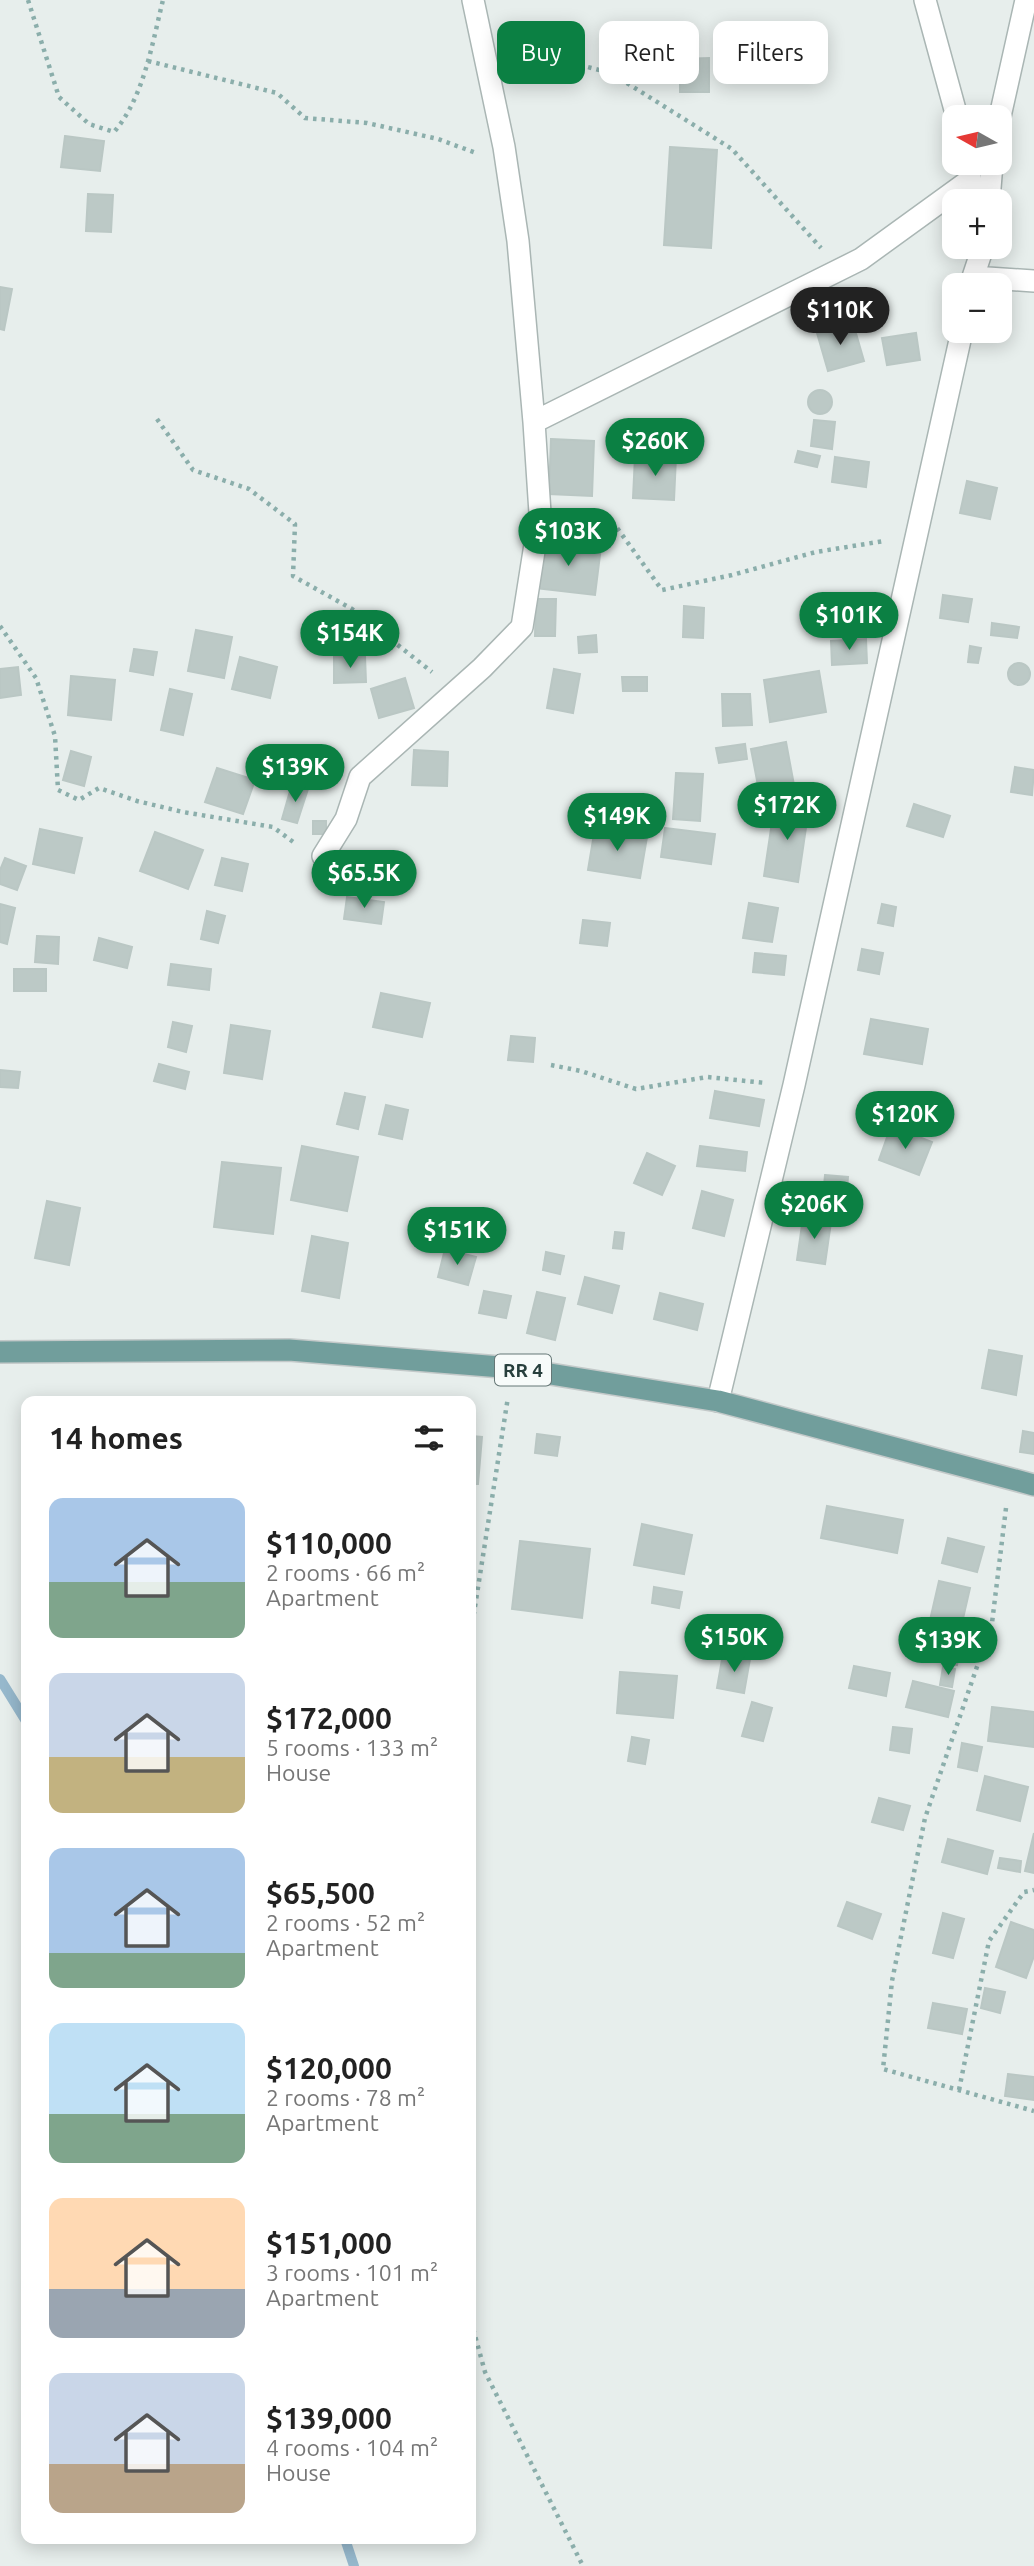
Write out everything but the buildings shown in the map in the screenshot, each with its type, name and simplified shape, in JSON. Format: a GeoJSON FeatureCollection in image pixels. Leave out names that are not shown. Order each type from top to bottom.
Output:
{"type":"FeatureCollection","features":[{"type":"Feature","properties":{"kind":"main road","name":"RR 4"},"geometry":{"type":"LineString","coordinates":[[0,1352],[289,1350],[513,1368],[718,1401],[1034,1485]]}},
{"type":"Feature","properties":{"kind":"street"},"geometry":{"type":"LineString","coordinates":[[323,856],[346,820],[360,777],[522,627],[540,513],[534,422],[518,241],[506,165],[473,0]]}},
{"type":"Feature","properties":{"kind":"street"},"geometry":{"type":"LineString","coordinates":[[926,0],[954,105]]}},
{"type":"Feature","properties":{"kind":"street"},"geometry":{"type":"LineString","coordinates":[[1003,105],[1026,0]]}},
{"type":"Feature","properties":{"kind":"street"},"geometry":{"type":"LineString","coordinates":[[534,422],[861,259],[970,181]]}},
{"type":"Feature","properties":{"kind":"street"},"geometry":{"type":"LineString","coordinates":[[1012,281],[1034,281]]}},
{"type":"Feature","properties":{"kind":"street"},"geometry":{"type":"LineString","coordinates":[[718,1401],[794,1085],[959,343]]}},
{"type":"Feature","properties":{"kind":"path"},"geometry":{"type":"LineString","coordinates":[[28,0],[59,97],[89,124],[114,132],[127,117],[148,61],[163,0]]}},
{"type":"Feature","properties":{"kind":"path"},"geometry":{"type":"LineString","coordinates":[[481,40],[611,73],[732,149],[814,242],[845,267]]}},
{"type":"Feature","properties":{"kind":"path"},"geometry":{"type":"LineString","coordinates":[[148,61],[277,93],[305,118],[367,123],[426,137],[506,165]]}},
{"type":"Feature","properties":{"kind":"path"},"geometry":{"type":"LineString","coordinates":[[157,419],[193,470],[249,489],[295,524],[293,576],[352,609],[447,683],[448,698]]}},
{"type":"Feature","properties":{"kind":"path"},"geometry":{"type":"LineString","coordinates":[[538,521],[615,525],[662,590],[732,575],[816,552],[916,537]]}},
{"type":"Feature","properties":{"kind":"path"},"geometry":{"type":"LineString","coordinates":[[0,626],[36,678],[55,736],[58,790],[79,800],[99,788],[183,812],[273,827],[306,852],[323,856]]}},
{"type":"Feature","properties":{"kind":"path"},"geometry":{"type":"LineString","coordinates":[[551,1065],[581,1071],[636,1089],[706,1077],[794,1085]]}},
{"type":"Feature","properties":{"kind":"path"},"geometry":{"type":"LineString","coordinates":[[476,1601],[513,1368]]}},
{"type":"Feature","properties":{"kind":"path"},"geometry":{"type":"LineString","coordinates":[[1010,1479],[992,1623],[925,1818],[892,1981],[883,2069],[1034,2111]]}},
{"type":"Feature","properties":{"kind":"path"},"geometry":{"type":"LineString","coordinates":[[959,2090],[989,1941],[1024,1892],[1034,1890]]}},
{"type":"Feature","properties":{"kind":"path"},"geometry":{"type":"LineString","coordinates":[[476,2339],[485,2372],[583,2566]]}},
{"type":"Feature","properties":{"kind":"waterway"},"geometry":{"type":"LineString","coordinates":[[0,1679],[21,1713]]}},
{"type":"Feature","properties":{"kind":"waterway"},"geometry":{"type":"LineString","coordinates":[[347,2544],[354,2566]]}}]}
